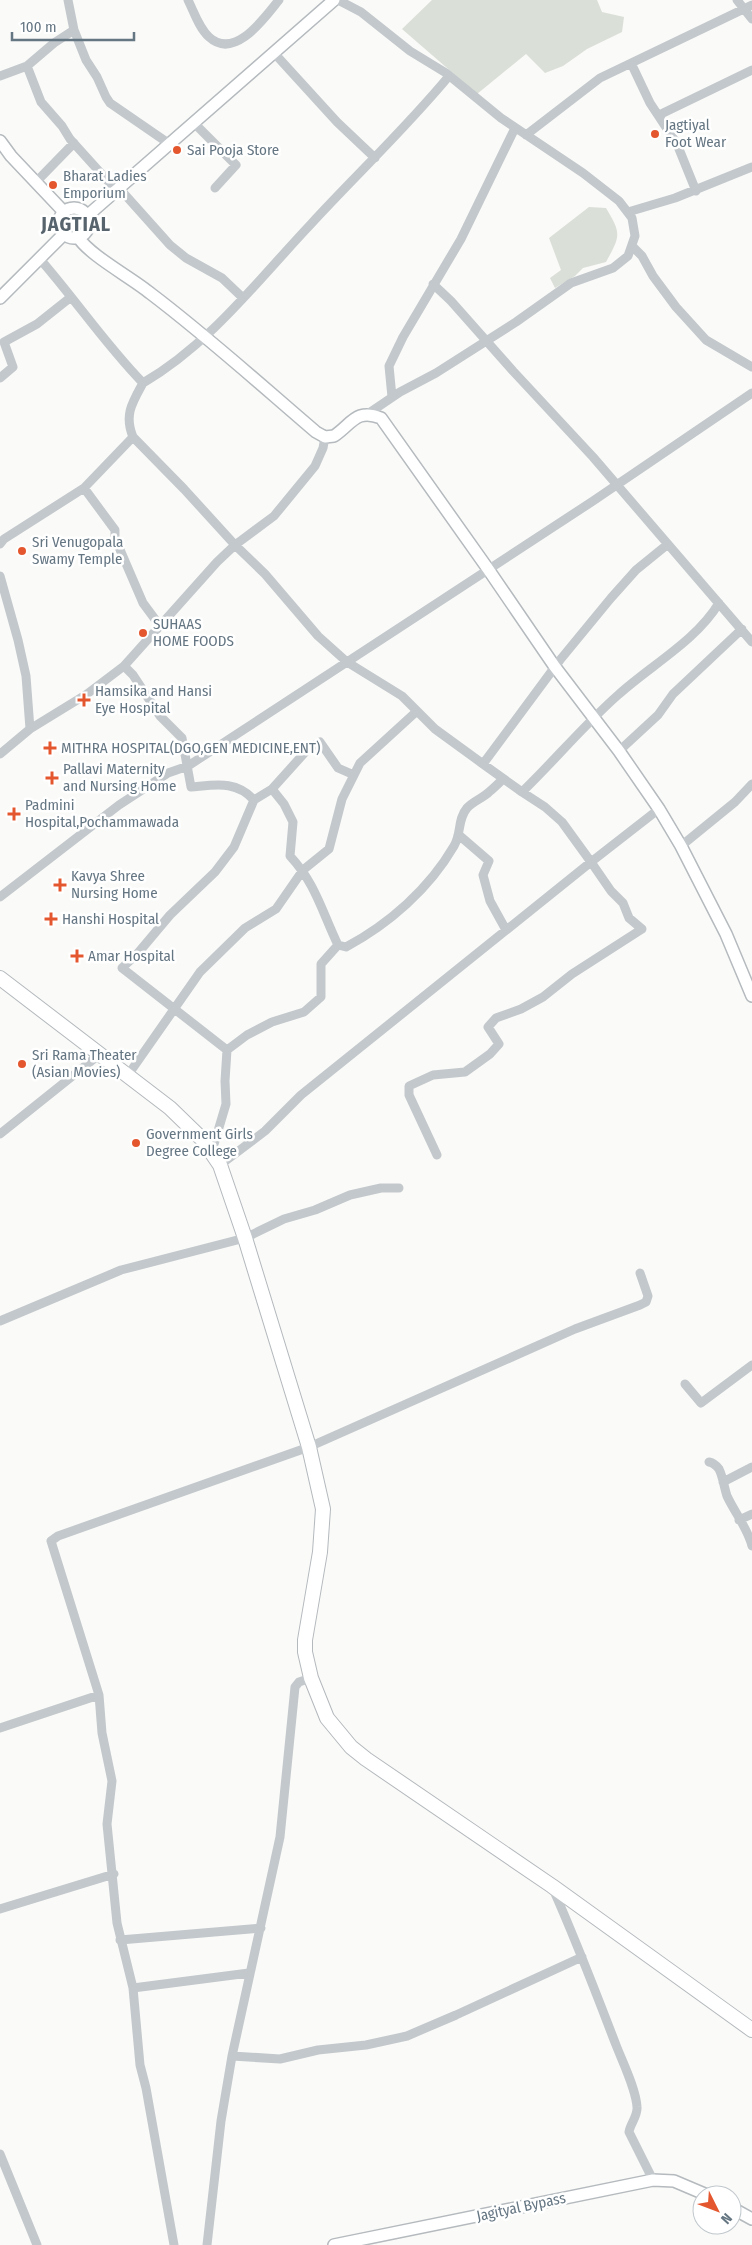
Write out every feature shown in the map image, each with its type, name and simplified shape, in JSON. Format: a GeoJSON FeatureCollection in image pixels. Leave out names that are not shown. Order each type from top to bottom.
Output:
{"type":"FeatureCollection","features":[{"type":"Feature","properties":{"kind":"highway"},"geometry":{"type":"LineString","coordinates":[[0,978],[128,1075],[191,1127],[212,1151],[220,1165],[245,1238],[309,1447],[323,1509],[324,1520],[320,1552],[305,1652],[311,1678],[327,1718],[351,1746],[366,1759],[552,1886],[752,2030]]}},
{"type":"Feature","properties":{"kind":"main road"},"geometry":{"type":"LineString","coordinates":[[87,216],[336,0]]}},
{"type":"Feature","properties":{"kind":"main road"},"geometry":{"type":"LineString","coordinates":[[0,141],[64,212]]}},
{"type":"Feature","properties":{"kind":"main road"},"geometry":{"type":"LineString","coordinates":[[77,208],[87,216],[88,226],[83,235],[73,238],[64,234],[59,220],[64,212],[77,208]]}},
{"type":"Feature","properties":{"kind":"main road"},"geometry":{"type":"LineString","coordinates":[[0,298],[64,234]]}},
{"type":"Feature","properties":{"kind":"main road"},"geometry":{"type":"LineString","coordinates":[[78,237],[92,252],[149,292],[205,337],[316,432],[326,437],[334,436],[354,419],[369,413],[381,418],[555,667],[619,751],[659,809],[681,846],[726,934],[752,996]]}},
{"type":"Feature","properties":{"kind":"main road","name":"Jagityal Bypass"},"geometry":{"type":"LineString","coordinates":[[334,2245],[653,2180],[674,2181],[692,2189]]}},
{"type":"Feature","properties":{"kind":"street"},"geometry":{"type":"LineString","coordinates":[[68,0],[74,30],[87,62],[98,76],[110,103],[171,145]]}},
{"type":"Feature","properties":{"kind":"street"},"geometry":{"type":"LineString","coordinates":[[188,0],[210,38],[218,42],[231,43],[242,39],[256,28],[279,0]]}},
{"type":"Feature","properties":{"kind":"street"},"geometry":{"type":"LineString","coordinates":[[336,0],[361,12],[410,51],[448,76],[515,128],[583,173],[619,201],[632,218],[635,236],[628,256],[613,268],[571,283],[486,341],[436,373],[392,397],[369,413]]}},
{"type":"Feature","properties":{"kind":"street"},"geometry":{"type":"LineString","coordinates":[[737,0],[748,7],[752,19]]}},
{"type":"Feature","properties":{"kind":"street"},"geometry":{"type":"LineString","coordinates":[[526,135],[600,78],[748,7]]}},
{"type":"Feature","properties":{"kind":"street"},"geometry":{"type":"LineString","coordinates":[[0,76],[28,66],[54,43],[74,30]]}},
{"type":"Feature","properties":{"kind":"street"},"geometry":{"type":"LineString","coordinates":[[275,54],[337,122],[376,158]]}},
{"type":"Feature","properties":{"kind":"street"},"geometry":{"type":"LineString","coordinates":[[631,63],[650,103],[677,144],[696,191]]}},
{"type":"Feature","properties":{"kind":"street"},"geometry":{"type":"LineString","coordinates":[[28,66],[40,102],[62,126],[74,143],[170,245],[186,258],[222,278],[243,298]]}},
{"type":"Feature","properties":{"kind":"street"},"geometry":{"type":"LineString","coordinates":[[659,115],[752,70]]}},
{"type":"Feature","properties":{"kind":"street"},"geometry":{"type":"LineString","coordinates":[[437,1155],[409,1095],[409,1086],[433,1075],[465,1072],[490,1054],[499,1044],[488,1027],[496,1018],[522,1009],[544,998],[572,974],[642,929],[629,918],[623,903],[611,892],[562,822],[545,807],[435,729],[402,696],[347,662],[318,636],[264,574],[184,488],[133,437],[128,424],[132,403],[143,384],[178,361],[205,337],[310,224],[376,158],[448,76]]}},
{"type":"Feature","properties":{"kind":"street"},"geometry":{"type":"LineString","coordinates":[[195,124],[236,165],[215,188]]}},
{"type":"Feature","properties":{"kind":"street"},"geometry":{"type":"LineString","coordinates":[[392,397],[389,366],[402,337],[461,238],[515,128]]}},
{"type":"Feature","properties":{"kind":"street"},"geometry":{"type":"LineString","coordinates":[[36,182],[74,143]]}},
{"type":"Feature","properties":{"kind":"street"},"geometry":{"type":"LineString","coordinates":[[628,212],[696,191],[752,167]]}},
{"type":"Feature","properties":{"kind":"street"},"geometry":{"type":"LineString","coordinates":[[632,246],[642,256],[653,276],[676,307],[706,340],[752,367]]}},
{"type":"Feature","properties":{"kind":"street"},"geometry":{"type":"LineString","coordinates":[[39,258],[112,350],[143,384]]}},
{"type":"Feature","properties":{"kind":"street"},"geometry":{"type":"LineString","coordinates":[[433,284],[616,485],[752,642]]}},
{"type":"Feature","properties":{"kind":"street"},"geometry":{"type":"LineString","coordinates":[[0,378],[13,367],[4,342],[37,324],[71,297]]}},
{"type":"Feature","properties":{"kind":"street"},"geometry":{"type":"LineString","coordinates":[[0,897],[119,805],[168,773],[188,766],[616,485],[752,393]]}},
{"type":"Feature","properties":{"kind":"street"},"geometry":{"type":"LineString","coordinates":[[0,544],[4,539],[84,488],[133,437]]}},
{"type":"Feature","properties":{"kind":"street"},"geometry":{"type":"LineString","coordinates":[[0,754],[30,729],[87,694],[124,666],[235,545],[274,516],[315,466],[326,437]]}},
{"type":"Feature","properties":{"kind":"street"},"geometry":{"type":"LineString","coordinates":[[84,488],[115,530],[115,538],[143,603],[160,626]]}},
{"type":"Feature","properties":{"kind":"street"},"geometry":{"type":"LineString","coordinates":[[483,764],[555,667],[636,570],[668,544]]}},
{"type":"Feature","properties":{"kind":"street"},"geometry":{"type":"LineString","coordinates":[[0,576],[22,658],[30,729]]}},
{"type":"Feature","properties":{"kind":"street"},"geometry":{"type":"LineString","coordinates":[[522,792],[620,693],[646,674],[710,617],[719,603]]}},
{"type":"Feature","properties":{"kind":"street"},"geometry":{"type":"LineString","coordinates":[[619,751],[658,714],[672,694],[742,629]]}},
{"type":"Feature","properties":{"kind":"street"},"geometry":{"type":"LineString","coordinates":[[124,666],[133,675],[160,716],[182,738],[191,787],[231,785],[247,793],[254,800]]}},
{"type":"Feature","properties":{"kind":"street"},"geometry":{"type":"LineString","coordinates":[[128,1075],[173,1008],[200,972],[245,928],[276,909],[303,870],[328,849],[342,799],[360,763],[417,712]]}},
{"type":"Feature","properties":{"kind":"street"},"geometry":{"type":"LineString","coordinates":[[227,1050],[122,968],[138,954],[170,915],[215,872],[234,847],[254,800],[272,789],[308,750],[320,742],[338,768],[354,775]]}},
{"type":"Feature","properties":{"kind":"street"},"geometry":{"type":"LineString","coordinates":[[338,945],[346,947],[364,937],[412,899],[438,870],[460,836],[461,817],[469,806],[489,793],[503,779]]}},
{"type":"Feature","properties":{"kind":"street"},"geometry":{"type":"LineString","coordinates":[[681,846],[735,802],[752,784]]}},
{"type":"Feature","properties":{"kind":"street"},"geometry":{"type":"LineString","coordinates":[[272,789],[284,804],[293,822],[290,856],[303,870],[317,892],[324,915],[338,945]]}},
{"type":"Feature","properties":{"kind":"street"},"geometry":{"type":"LineString","coordinates":[[220,1165],[265,1130],[301,1095],[659,809]]}},
{"type":"Feature","properties":{"kind":"street"},"geometry":{"type":"LineString","coordinates":[[460,836],[489,861],[483,875],[490,901],[506,930]]}},
{"type":"Feature","properties":{"kind":"street"},"geometry":{"type":"LineString","coordinates":[[212,1151],[226,1104],[227,1050],[247,1035],[272,1022],[304,1012],[321,997],[321,964],[338,945]]}},
{"type":"Feature","properties":{"kind":"street"},"geometry":{"type":"LineString","coordinates":[[0,1134],[14,1125],[100,1054]]}},
{"type":"Feature","properties":{"kind":"street"},"geometry":{"type":"LineString","coordinates":[[0,1321],[121,1270],[245,1238],[284,1219],[350,1195],[381,1188],[399,1188]]}},
{"type":"Feature","properties":{"kind":"street"},"geometry":{"type":"LineString","coordinates":[[174,2245],[146,2088],[140,2065],[133,1988],[120,1940],[107,1824],[112,1781],[102,1733],[99,1694],[51,1541],[58,1536],[309,1447],[575,1330],[640,1305],[646,1302],[648,1296],[640,1273]]}},
{"type":"Feature","properties":{"kind":"street"},"geometry":{"type":"LineString","coordinates":[[686,1384],[701,1403],[752,1365]]}},
{"type":"Feature","properties":{"kind":"street"},"geometry":{"type":"LineString","coordinates":[[710,1462],[716,1464],[720,1470],[723,1482],[752,1546]]}},
{"type":"Feature","properties":{"kind":"street"},"geometry":{"type":"LineString","coordinates":[[723,1482],[752,1467]]}},
{"type":"Feature","properties":{"kind":"street"},"geometry":{"type":"LineString","coordinates":[[739,1520],[752,1514]]}},
{"type":"Feature","properties":{"kind":"street"},"geometry":{"type":"LineString","coordinates":[[207,2245],[221,2121],[232,2056],[280,1837],[295,1687],[299,1682],[311,1678]]}},
{"type":"Feature","properties":{"kind":"street"},"geometry":{"type":"LineString","coordinates":[[0,1728],[99,1694]]}},
{"type":"Feature","properties":{"kind":"street"},"geometry":{"type":"LineString","coordinates":[[0,1909],[114,1874]]}},
{"type":"Feature","properties":{"kind":"street"},"geometry":{"type":"LineString","coordinates":[[552,1886],[582,1957],[637,2104],[637,2111],[629,2132],[653,2180]]}},
{"type":"Feature","properties":{"kind":"street"},"geometry":{"type":"LineString","coordinates":[[120,1940],[261,1928]]}},
{"type":"Feature","properties":{"kind":"street"},"geometry":{"type":"LineString","coordinates":[[232,2056],[280,2059],[318,2050],[366,2045],[407,2036],[456,2016],[582,1957]]}},
{"type":"Feature","properties":{"kind":"street"},"geometry":{"type":"LineString","coordinates":[[133,1988],[249,1973]]}},
{"type":"Feature","properties":{"kind":"street"},"geometry":{"type":"LineString","coordinates":[[0,2154],[38,2245]]}},
{"type":"Feature","properties":{"kind":"shaded area"},"geometry":{"type":"Polygon","coordinates":[[[432,0],[597,0],[602,12],[624,17],[622,32],[587,49],[563,66],[545,73],[526,54],[477,94],[402,29],[432,0]]]}},
{"type":"Feature","properties":{"kind":"shaded area"},"geometry":{"type":"Polygon","coordinates":[[[589,207],[606,208],[617,229],[617,240],[606,262],[583,268],[575,276],[555,288],[550,278],[561,270],[549,238],[589,207]]]}},
{"type":"Feature","properties":{"kind":"place","name":"Jagtiyal Foot Wear"},"geometry":{"type":"Point","coordinates":[655,134]}},
{"type":"Feature","properties":{"kind":"place","name":"Sai Pooja Store"},"geometry":{"type":"Point","coordinates":[177,150]}},
{"type":"Feature","properties":{"kind":"place","name":"Bharat Ladies Emporium"},"geometry":{"type":"Point","coordinates":[53,185]}},
{"type":"Feature","properties":{"kind":"place","name":"Sri Venugopala Swamy Temple"},"geometry":{"type":"Point","coordinates":[22,551]}},
{"type":"Feature","properties":{"kind":"place","name":"SUHAAS HOME FOODS"},"geometry":{"type":"Point","coordinates":[143,633]}},
{"type":"Feature","properties":{"kind":"place","name":"Hamsika and Hansi Eye Hospital"},"geometry":{"type":"Point","coordinates":[84,700]}},
{"type":"Feature","properties":{"kind":"place","name":"MITHRA HOSPITAL(DGO,GEN MEDICINE,ENT)"},"geometry":{"type":"Point","coordinates":[50,748]}},
{"type":"Feature","properties":{"kind":"place","name":"Pallavi Maternity and Nursing Home"},"geometry":{"type":"Point","coordinates":[52,778]}},
{"type":"Feature","properties":{"kind":"place","name":"Padmini Hospital,Pochammawada"},"geometry":{"type":"Point","coordinates":[14,814]}},
{"type":"Feature","properties":{"kind":"place","name":"Kavya Shree Nursing Home"},"geometry":{"type":"Point","coordinates":[60,885]}},
{"type":"Feature","properties":{"kind":"place","name":"Hanshi Hospital"},"geometry":{"type":"Point","coordinates":[51,919]}},
{"type":"Feature","properties":{"kind":"place","name":"Amar Hospital"},"geometry":{"type":"Point","coordinates":[77,956]}},
{"type":"Feature","properties":{"kind":"place","name":"Sri Rama Theater (Asian Movies)"},"geometry":{"type":"Point","coordinates":[22,1064]}},
{"type":"Feature","properties":{"kind":"place","name":"Government Girls Degree College"},"geometry":{"type":"Point","coordinates":[136,1143]}},
{"type":"Feature","properties":{"kind":"district","name":"JAGTIAL"},"geometry":{"type":"Point","coordinates":[76,224]}}]}
